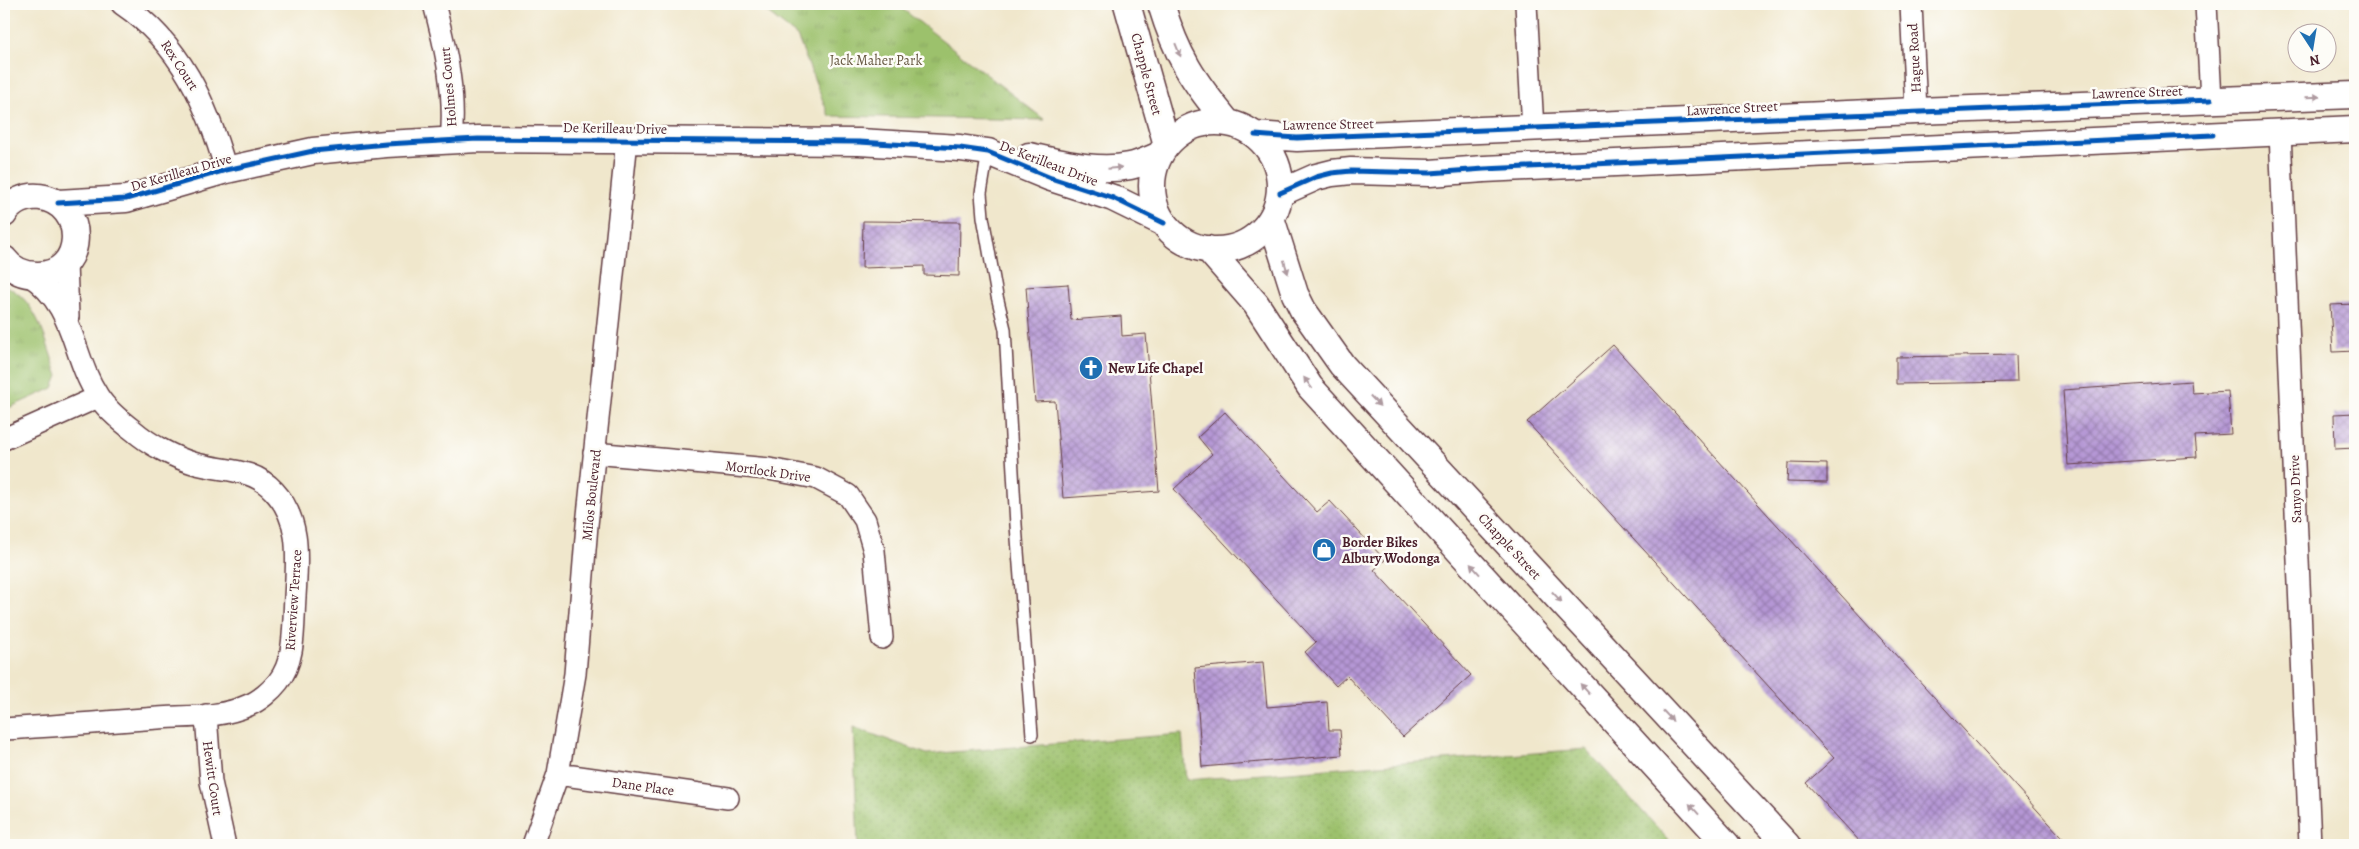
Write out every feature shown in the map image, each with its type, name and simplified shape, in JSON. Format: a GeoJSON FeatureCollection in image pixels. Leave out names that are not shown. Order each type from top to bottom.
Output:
{"type":"FeatureCollection","features":[{"type":"Feature","properties":{"kind":"street","name":"Rex Court"},"geometry":{"type":"LineString","coordinates":[[122,4],[162,37],[196,86],[226,170]]}},
{"type":"Feature","properties":{"kind":"street","name":"Holmes Court"},"geometry":{"type":"LineString","coordinates":[[434,4],[448,54],[453,118],[451,141]]}},
{"type":"Feature","properties":{"kind":"street","name":"Chapple Street"},"geometry":{"type":"LineString","coordinates":[[1127,4],[1163,150]]}},
{"type":"Feature","properties":{"kind":"street"},"geometry":{"type":"LineString","coordinates":[[1161,4],[1185,67],[1197,86],[1228,123]]}},
{"type":"Feature","properties":{"kind":"street"},"geometry":{"type":"LineString","coordinates":[[1526,4],[1536,167]]}},
{"type":"Feature","properties":{"kind":"street","name":"Hague Road"},"geometry":{"type":"LineString","coordinates":[[1911,4],[1916,111]]}},
{"type":"Feature","properties":{"kind":"street"},"geometry":{"type":"LineString","coordinates":[[2206,4],[2213,135]]}},
{"type":"Feature","properties":{"kind":"street","name":"Lawrence Street"},"geometry":{"type":"LineString","coordinates":[[1255,135],[1297,138],[1916,111],[2355,95]]}},
{"type":"Feature","properties":{"kind":"street"},"geometry":{"type":"LineString","coordinates":[[2279,98],[2280,132]]}},
{"type":"Feature","properties":{"kind":"street"},"geometry":{"type":"LineString","coordinates":[[1211,122],[1228,123],[1242,127],[1255,135],[1275,161],[1280,177],[1280,193],[1272,221],[1248,241],[1229,248],[1208,249],[1191,245],[1176,236],[1157,211],[1152,184],[1163,150],[1179,134],[1194,126],[1211,122]]}},
{"type":"Feature","properties":{"kind":"street"},"geometry":{"type":"LineString","coordinates":[[1280,193],[1316,177],[1351,171],[1430,173],[2355,129]]}},
{"type":"Feature","properties":{"kind":"street","name":"Sanyo Drive"},"geometry":{"type":"LineString","coordinates":[[2280,132],[2310,845]]}},
{"type":"Feature","properties":{"kind":"street","name":"De Kerilleau Drive"},"geometry":{"type":"LineString","coordinates":[[4,212],[25,198],[48,198],[58,203],[126,199],[226,170],[313,151],[386,144],[478,139],[859,142],[943,146],[993,154],[1024,154],[1096,169],[1132,166],[1163,150]]}},
{"type":"Feature","properties":{"kind":"street","name":"Milos Boulevard"},"geometry":{"type":"LineString","coordinates":[[534,845],[558,774],[576,674],[594,454],[627,140]]}},
{"type":"Feature","properties":{"kind":"street","name":"De Kerilleau Drive"},"geometry":{"type":"LineString","coordinates":[[993,154],[1044,175],[1113,198],[1164,222]]}},
{"type":"Feature","properties":{"kind":"street","name":"De Kerilleau Drive"},"geometry":{"type":"LineString","coordinates":[[70,255],[94,222],[126,199]]}},
{"type":"Feature","properties":{"kind":"street"},"geometry":{"type":"LineString","coordinates":[[11,265],[49,273],[70,255],[76,234],[74,222],[58,203]]}},
{"type":"Feature","properties":{"kind":"street","name":"Chapple Street"},"geometry":{"type":"LineString","coordinates":[[1272,221],[1299,302],[1342,365],[1787,845]]}},
{"type":"Feature","properties":{"kind":"street"},"geometry":{"type":"LineString","coordinates":[[1208,249],[1256,304],[1310,386],[1727,845]]}},
{"type":"Feature","properties":{"kind":"street","name":"Riverview Terrace"},"geometry":{"type":"LineString","coordinates":[[68,323],[70,255]]}},
{"type":"Feature","properties":{"kind":"street","name":"Riverview Terrace"},"geometry":{"type":"LineString","coordinates":[[4,729],[206,715],[249,705],[273,688],[284,673],[289,658],[292,636],[298,559],[290,515],[272,489],[254,475],[234,469],[194,463],[178,457],[135,432],[98,397],[68,323],[52,294],[42,284],[11,265]]}},
{"type":"Feature","properties":{"kind":"street"},"geometry":{"type":"LineString","coordinates":[[4,439],[98,397]]}},
{"type":"Feature","properties":{"kind":"street","name":"Mortlock Drive"},"geometry":{"type":"LineString","coordinates":[[594,454],[769,469],[816,478],[848,495],[865,520],[874,551],[882,638]]}},
{"type":"Feature","properties":{"kind":"street","name":"Hewitt Court"},"geometry":{"type":"LineString","coordinates":[[206,715],[211,782],[224,841]]}},
{"type":"Feature","properties":{"kind":"street","name":"Dane Place"},"geometry":{"type":"LineString","coordinates":[[558,774],[728,798]]}},
{"type":"Feature","properties":{"kind":"lane"},"geometry":{"type":"LineString","coordinates":[[993,154],[981,193],[983,217],[1005,329],[1016,525],[1032,735]]}},
{"type":"Feature","properties":{"kind":"green space","name":"Jack Maher Park"},"geometry":{"type":"Polygon","coordinates":[[[756,4],[896,4],[1045,120],[829,116],[797,36],[756,4]]]}},
{"type":"Feature","properties":{"kind":"green space"},"geometry":{"type":"Polygon","coordinates":[[[4,285],[26,301],[33,312],[40,324],[58,376],[53,388],[4,410],[4,285]]]}},
{"type":"Feature","properties":{"kind":"green space"},"geometry":{"type":"Polygon","coordinates":[[[853,727],[927,754],[1182,734],[1186,780],[1586,749],[1673,845],[858,845],[853,727]]]}},
{"type":"Feature","properties":{"kind":"building"},"geometry":{"type":"Polygon","coordinates":[[[863,221],[960,222],[959,276],[924,275],[924,266],[862,268],[863,221]]]}},
{"type":"Feature","properties":{"kind":"building","name":"New Life Chapel"},"geometry":{"type":"Polygon","coordinates":[[[1068,284],[1071,320],[1121,316],[1122,336],[1146,334],[1159,491],[1063,498],[1055,401],[1035,402],[1026,287],[1068,284]]]}},
{"type":"Feature","properties":{"kind":"building"},"geometry":{"type":"Polygon","coordinates":[[[2355,304],[2355,351],[2333,352],[2330,305],[2355,304]]]}},
{"type":"Feature","properties":{"kind":"building"},"geometry":{"type":"Polygon","coordinates":[[[1613,345],[2069,845],[1863,845],[1806,783],[1834,758],[1527,422],[1613,345]]]}},
{"type":"Feature","properties":{"kind":"building"},"geometry":{"type":"Polygon","coordinates":[[[2016,355],[2017,382],[1896,384],[1896,357],[2016,355]]]}},
{"type":"Feature","properties":{"kind":"building"},"geometry":{"type":"Polygon","coordinates":[[[2191,381],[2192,393],[2228,391],[2231,434],[2195,436],[2197,457],[2068,465],[2063,390],[2191,381]]]}},
{"type":"Feature","properties":{"kind":"building"},"geometry":{"type":"Polygon","coordinates":[[[1225,412],[1317,512],[1330,501],[1385,560],[1374,570],[1471,675],[1403,737],[1347,676],[1336,686],[1305,652],[1316,642],[1174,489],[1212,454],[1198,437],[1225,412]]]}},
{"type":"Feature","properties":{"kind":"building"},"geometry":{"type":"Polygon","coordinates":[[[2355,413],[2355,448],[2335,449],[2334,414],[2355,413]]]}},
{"type":"Feature","properties":{"kind":"building"},"geometry":{"type":"Polygon","coordinates":[[[1788,463],[1827,464],[1827,483],[1787,482],[1788,463]]]}},
{"type":"Feature","properties":{"kind":"building"},"geometry":{"type":"Polygon","coordinates":[[[1263,662],[1267,707],[1327,702],[1329,730],[1340,730],[1342,755],[1202,767],[1195,668],[1263,662]]]}},
{"type":"Feature","properties":{"kind":"cycle path"},"geometry":{"type":"LineString","coordinates":[[1255,135],[1297,138],[2211,100]]}},
{"type":"Feature","properties":{"kind":"cycle path"},"geometry":{"type":"LineString","coordinates":[[1280,193],[1316,177],[1351,171],[1430,173],[2213,135]]}},
{"type":"Feature","properties":{"kind":"cycle path"},"geometry":{"type":"LineString","coordinates":[[58,203],[126,199],[226,170],[313,151],[386,144],[478,139],[859,142],[960,148],[988,152],[1051,178],[1113,198],[1164,223]]}},
{"type":"Feature","properties":{"kind":"place","name":"New Life Chapel"},"geometry":{"type":"Point","coordinates":[1091,368]}},
{"type":"Feature","properties":{"kind":"place","name":"Border Bikes Albury Wodonga"},"geometry":{"type":"Point","coordinates":[1324,550]}}]}
